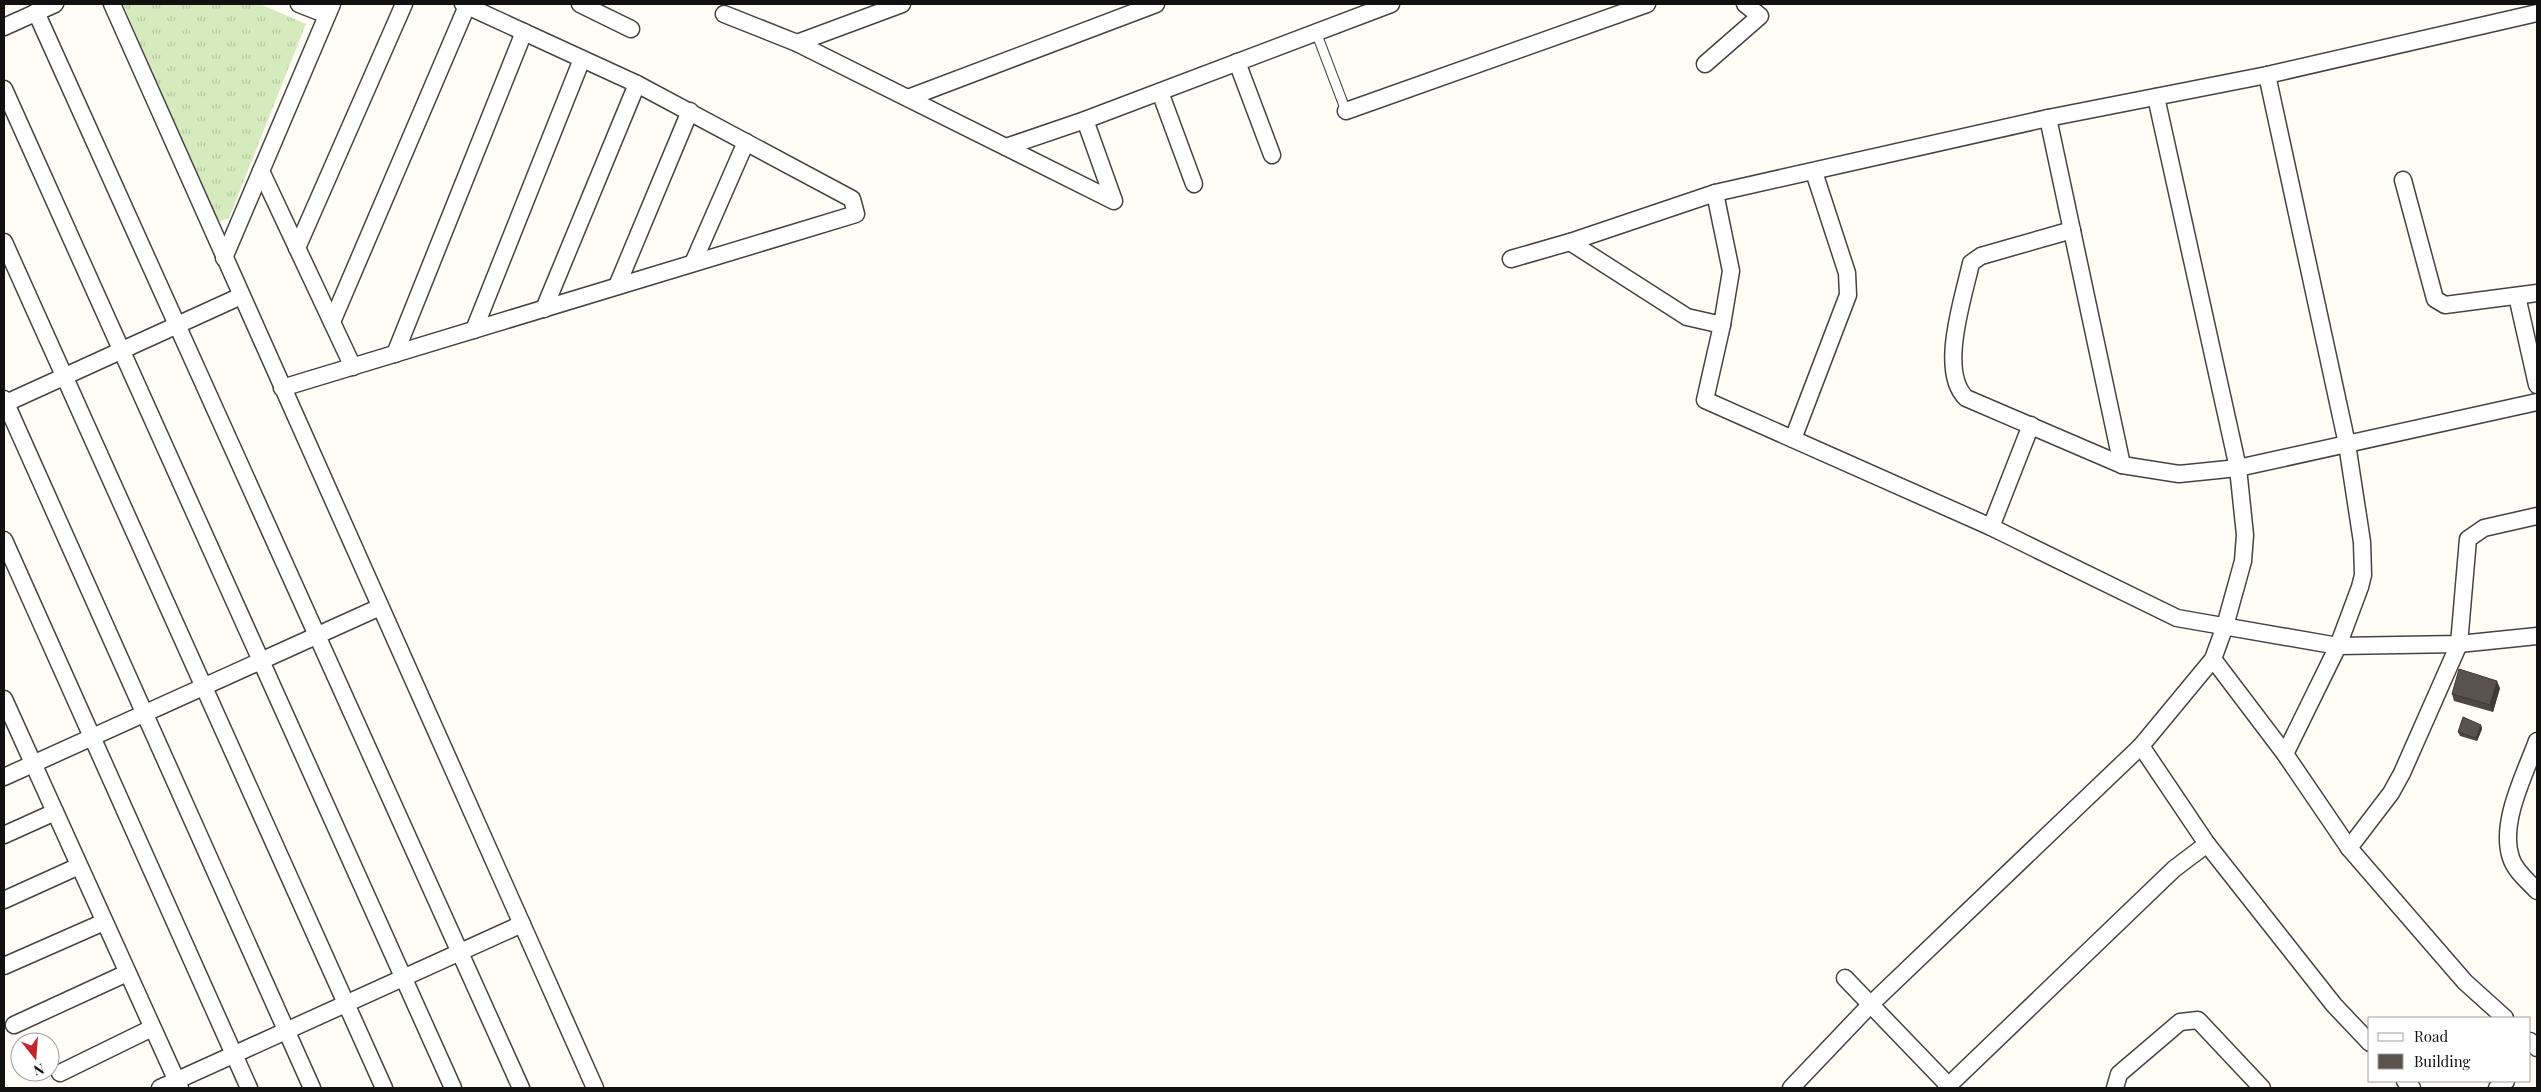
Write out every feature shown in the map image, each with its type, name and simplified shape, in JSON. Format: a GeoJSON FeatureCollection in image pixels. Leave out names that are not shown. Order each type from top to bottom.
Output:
{"type":"FeatureCollection","features":[{"type":"Feature","properties":{"kind":"street"},"geometry":{"type":"LineString","coordinates":[[4,27],[55,4]]}},
{"type":"Feature","properties":{"kind":"street"},"geometry":{"type":"LineString","coordinates":[[112,4],[595,1088]]}},
{"type":"Feature","properties":{"kind":"street"},"geometry":{"type":"LineString","coordinates":[[224,258],[330,10],[299,4]]}},
{"type":"Feature","properties":{"kind":"street"},"geometry":{"type":"LineString","coordinates":[[297,248],[404,4]]}},
{"type":"Feature","properties":{"kind":"street"},"geometry":{"type":"LineString","coordinates":[[580,4],[631,29]]}},
{"type":"Feature","properties":{"kind":"street"},"geometry":{"type":"LineString","coordinates":[[797,43],[902,4]]}},
{"type":"Feature","properties":{"kind":"street"},"geometry":{"type":"LineString","coordinates":[[908,98],[1156,4]]}},
{"type":"Feature","properties":{"kind":"street"},"geometry":{"type":"LineString","coordinates":[[1006,147],[1085,120],[1391,4]]}},
{"type":"Feature","properties":{"kind":"street"},"geometry":{"type":"LineString","coordinates":[[1346,111],[1647,4]]}},
{"type":"Feature","properties":{"kind":"street"},"geometry":{"type":"LineString","coordinates":[[1705,64],[1760,16],[1745,4]]}},
{"type":"Feature","properties":{"kind":"street"},"geometry":{"type":"LineString","coordinates":[[282,388],[856,214],[852,199],[690,112],[637,84],[465,5],[332,322]]}},
{"type":"Feature","properties":{"kind":"street"},"geometry":{"type":"LineString","coordinates":[[36,12],[521,1088]]}},
{"type":"Feature","properties":{"kind":"street"},"geometry":{"type":"LineString","coordinates":[[724,14],[797,43],[1114,201],[1085,120]]}},
{"type":"Feature","properties":{"kind":"street"},"geometry":{"type":"LineString","coordinates":[[1511,259],[1570,242],[1715,193],[2048,118],[2267,75],[2537,14]]}},
{"type":"Feature","properties":{"kind":"street"},"geometry":{"type":"LineString","coordinates":[[395,354],[524,32]]}},
{"type":"Feature","properties":{"kind":"street"},"geometry":{"type":"LineString","coordinates":[[474,330],[582,59]]}},
{"type":"Feature","properties":{"kind":"street"},"geometry":{"type":"LineString","coordinates":[[1237,62],[1272,155]]}},
{"type":"Feature","properties":{"kind":"street"},"geometry":{"type":"LineString","coordinates":[[2267,75],[2347,444],[2361,529],[2363,574],[2338,646],[2285,754]]}},
{"type":"Feature","properties":{"kind":"street"},"geometry":{"type":"LineString","coordinates":[[544,309],[637,84]]}},
{"type":"Feature","properties":{"kind":"street"},"geometry":{"type":"LineString","coordinates":[[4,89],[453,1088]]}},
{"type":"Feature","properties":{"kind":"street"},"geometry":{"type":"LineString","coordinates":[[1160,92],[1194,184]]}},
{"type":"Feature","properties":{"kind":"street"},"geometry":{"type":"LineString","coordinates":[[1791,1088],[1870,1005],[2141,746],[2213,659],[2226,626],[2243,561],[2244,535],[2238,468],[2156,98]]}},
{"type":"Feature","properties":{"kind":"street"},"geometry":{"type":"LineString","coordinates":[[617,286],[690,112]]}},
{"type":"Feature","properties":{"kind":"street"},"geometry":{"type":"LineString","coordinates":[[2048,118],[2122,465]]}},
{"type":"Feature","properties":{"kind":"street"},"geometry":{"type":"LineString","coordinates":[[693,263],[746,142]]}},
{"type":"Feature","properties":{"kind":"street"},"geometry":{"type":"LineString","coordinates":[[261,170],[353,367]]}},
{"type":"Feature","properties":{"kind":"street"},"geometry":{"type":"LineString","coordinates":[[1793,439],[1848,295],[1847,272],[1814,172]]}},
{"type":"Feature","properties":{"kind":"street"},"geometry":{"type":"LineString","coordinates":[[2403,180],[2435,299],[2444,305],[2537,293]]}},
{"type":"Feature","properties":{"kind":"street"},"geometry":{"type":"LineString","coordinates":[[1715,193],[1731,271],[1722,325],[1705,400],[1991,527],[2177,618],[2338,646],[2459,644],[2537,636]]}},
{"type":"Feature","properties":{"kind":"street"},"geometry":{"type":"LineString","coordinates":[[2072,230],[1981,256],[1971,263],[1953,347],[1956,381],[1959,392],[1966,398],[2122,465],[2179,474],[2238,468],[2537,402]]}},
{"type":"Feature","properties":{"kind":"street"},"geometry":{"type":"LineString","coordinates":[[4,242],[384,1088]]}},
{"type":"Feature","properties":{"kind":"street"},"geometry":{"type":"LineString","coordinates":[[1570,242],[1687,317],[1722,325]]}},
{"type":"Feature","properties":{"kind":"street"},"geometry":{"type":"LineString","coordinates":[[242,296],[4,402],[312,1088]]}},
{"type":"Feature","properties":{"kind":"street"},"geometry":{"type":"LineString","coordinates":[[2517,296],[2537,385]]}},
{"type":"Feature","properties":{"kind":"street"},"geometry":{"type":"LineString","coordinates":[[1991,527],[2031,425]]}},
{"type":"Feature","properties":{"kind":"street"},"geometry":{"type":"LineString","coordinates":[[2349,848],[2391,792],[2402,773],[2459,644],[2468,539],[2484,528],[2537,516]]}},
{"type":"Feature","properties":{"kind":"street"},"geometry":{"type":"LineString","coordinates":[[4,540],[249,1088]]}},
{"type":"Feature","properties":{"kind":"street"},"geometry":{"type":"LineString","coordinates":[[4,777],[380,607]]}},
{"type":"Feature","properties":{"kind":"street"},"geometry":{"type":"LineString","coordinates":[[2213,659],[2285,754],[2349,848],[2465,982],[2504,1017]]}},
{"type":"Feature","properties":{"kind":"street"},"geometry":{"type":"LineString","coordinates":[[5,706],[178,1084]]}},
{"type":"Feature","properties":{"kind":"street"},"geometry":{"type":"LineString","coordinates":[[2537,741],[2509,820],[2507,843],[2511,859],[2520,874],[2537,891]]}},
{"type":"Feature","properties":{"kind":"street"},"geometry":{"type":"LineString","coordinates":[[2141,746],[2207,844],[2334,1005],[2368,1041]]}},
{"type":"Feature","properties":{"kind":"street"},"geometry":{"type":"LineString","coordinates":[[4,835],[55,812]]}},
{"type":"Feature","properties":{"kind":"street"},"geometry":{"type":"LineString","coordinates":[[1845,978],[1949,1087],[2174,869],[2207,844]]}},
{"type":"Feature","properties":{"kind":"street"},"geometry":{"type":"LineString","coordinates":[[4,900],[79,866]]}},
{"type":"Feature","properties":{"kind":"street"},"geometry":{"type":"LineString","coordinates":[[4,966],[104,922]]}},
{"type":"Feature","properties":{"kind":"street"},"geometry":{"type":"LineString","coordinates":[[160,1088],[178,1084],[234,1054],[522,924]]}},
{"type":"Feature","properties":{"kind":"street"},"geometry":{"type":"LineString","coordinates":[[14,1025],[128,973]]}},
{"type":"Feature","properties":{"kind":"street"},"geometry":{"type":"LineString","coordinates":[[2115,1088],[2119,1074],[2180,1022],[2190,1019],[2198,1020],[2262,1088]]}},
{"type":"Feature","properties":{"kind":"street"},"geometry":{"type":"LineString","coordinates":[[60,1073],[152,1028]]}},
{"type":"Feature","properties":{"kind":"lane"},"geometry":{"type":"LineString","coordinates":[[1316,32],[1346,111]]}},
{"type":"Feature","properties":{"kind":"green space"},"geometry":{"type":"Polygon","coordinates":[[[123,4],[260,4],[306,24],[229,218],[220,221],[214,217],[123,4]]]}},
{"type":"Feature","properties":{"kind":"building"},"geometry":{"type":"Polygon","coordinates":[[[2459,669],[2497,681],[2490,705],[2452,694],[2459,669]]]}},
{"type":"Feature","properties":{"kind":"building"},"geometry":{"type":"Polygon","coordinates":[[[2463,717],[2481,725],[2476,738],[2458,732],[2463,717]]]}}]}
